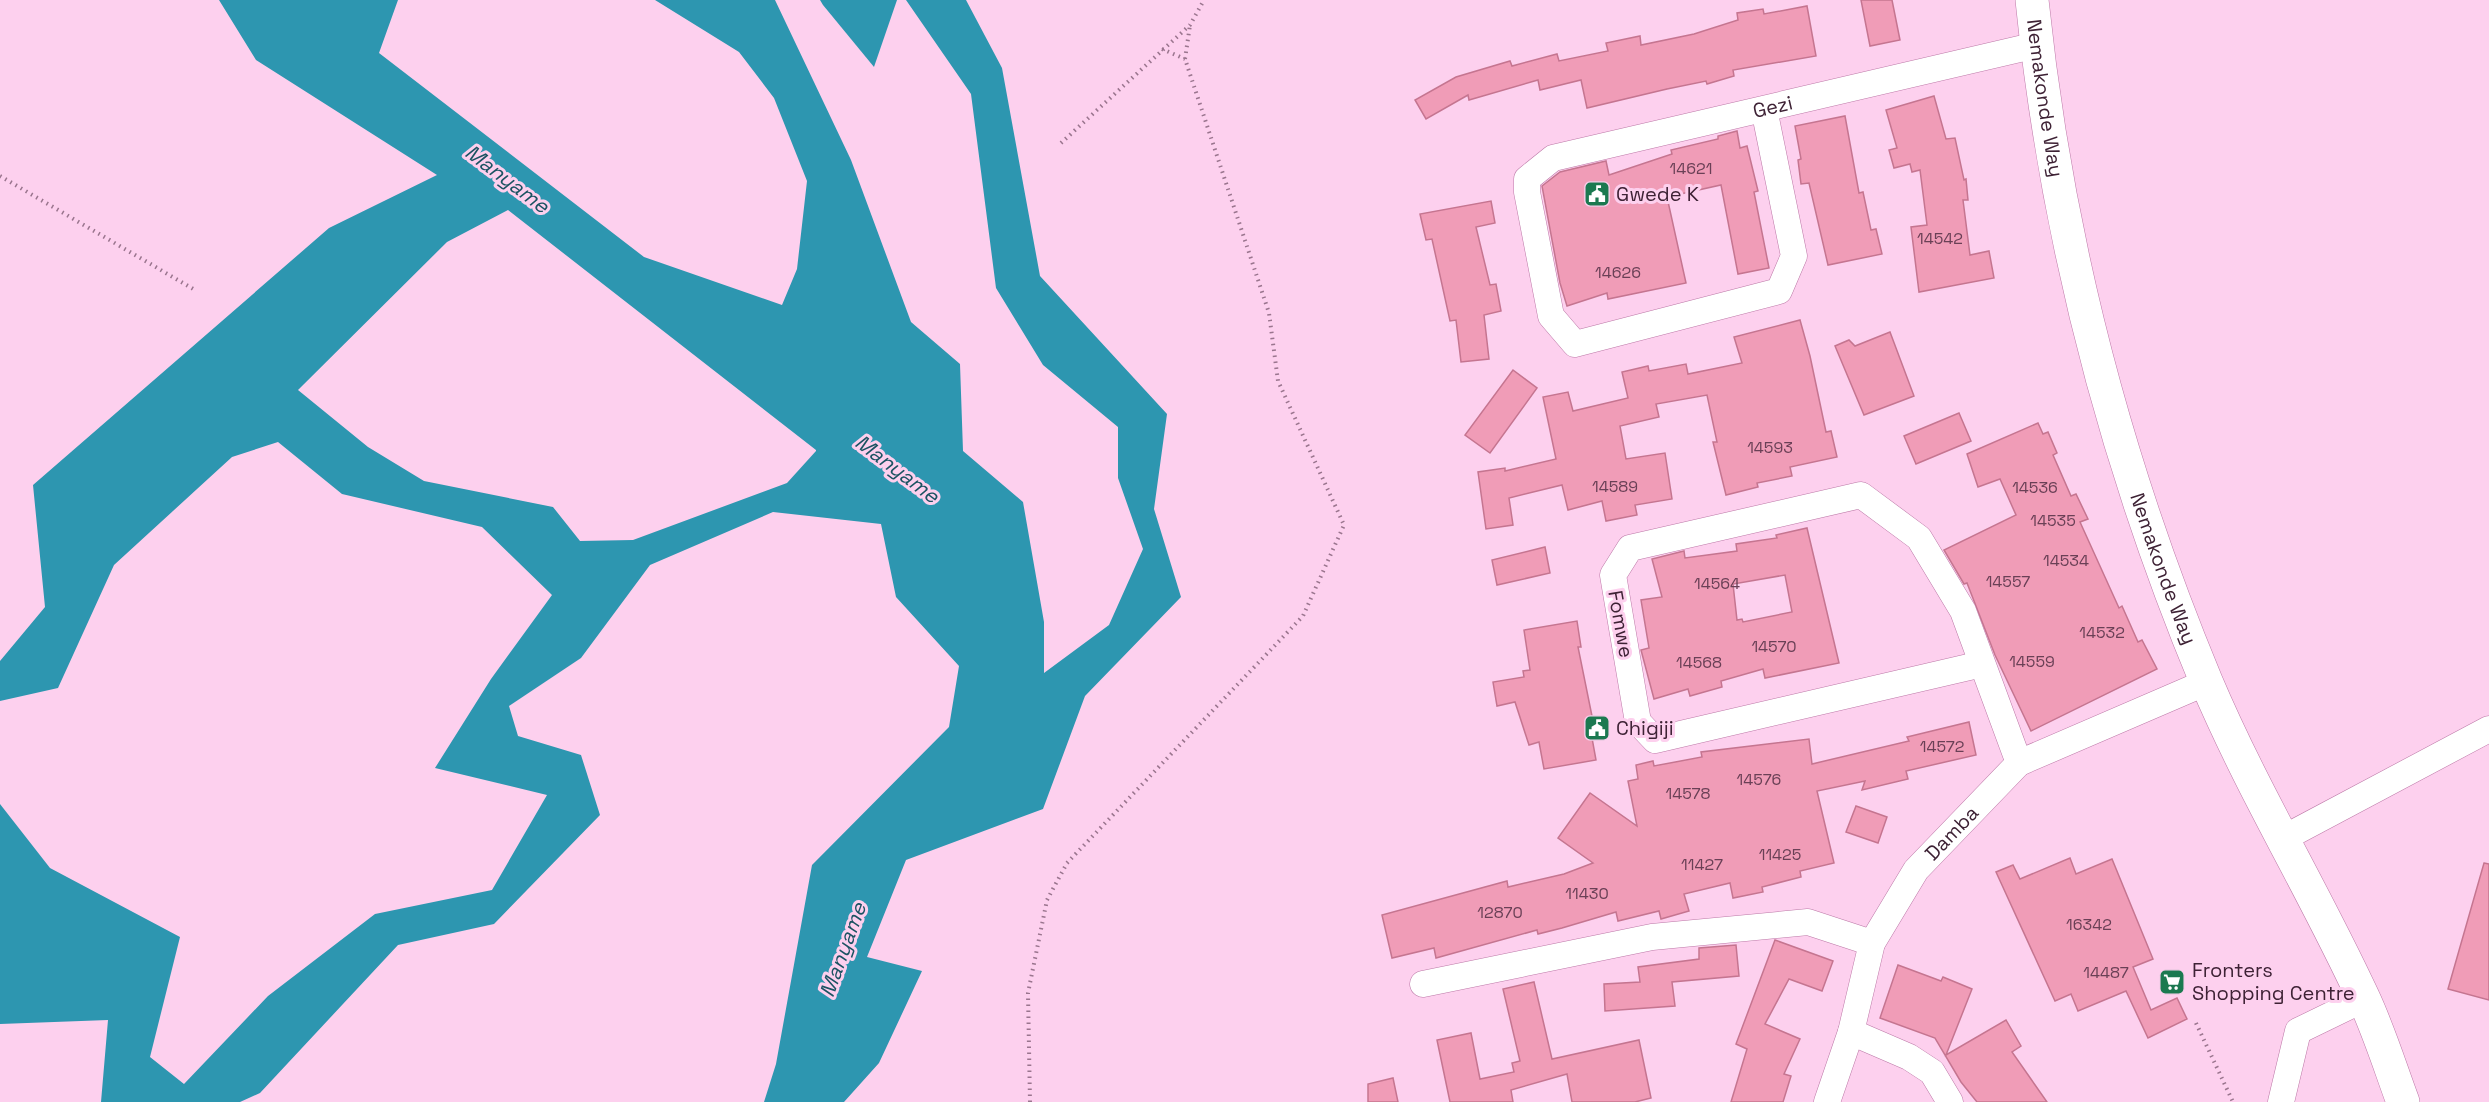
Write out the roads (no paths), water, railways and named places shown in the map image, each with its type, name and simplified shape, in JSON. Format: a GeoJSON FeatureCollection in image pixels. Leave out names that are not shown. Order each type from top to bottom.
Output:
{"type":"FeatureCollection","features":[{"type":"Feature","properties":{"kind":"street","name":"Nemakonde Way"},"geometry":{"type":"LineString","coordinates":[[2032,0],[2037,45],[2074,266],[2127,471],[2207,682],[2282,838],[2364,999],[2403,1102]]}},
{"type":"Feature","properties":{"kind":"street","name":"Gezi"},"geometry":{"type":"LineString","coordinates":[[1764,109],[1794,256],[1779,291],[1575,344],[1551,316],[1527,192],[1527,179],[1553,158],[2037,45]]}},
{"type":"Feature","properties":{"kind":"street","name":"Fomwe"},"geometry":{"type":"LineString","coordinates":[[1982,664],[1655,740],[1638,722],[1613,575],[1630,548],[1861,495],[1919,538],[1963,611],[2019,763]]}},
{"type":"Feature","properties":{"kind":"street","name":"Damba"},"geometry":{"type":"LineString","coordinates":[[1827,1102],[1851,1032],[1872,943],[1916,870],[2019,763],[2207,682]]}},
{"type":"Feature","properties":{"kind":"street"},"geometry":{"type":"LineString","coordinates":[[2282,838],[2489,729]]}},
{"type":"Feature","properties":{"kind":"street"},"geometry":{"type":"LineString","coordinates":[[1422,984],[1674,934],[1809,922],[1872,943]]}},
{"type":"Feature","properties":{"kind":"street"},"geometry":{"type":"LineString","coordinates":[[2281,1102],[2298,1031],[2364,999]]}},
{"type":"Feature","properties":{"kind":"street"},"geometry":{"type":"LineString","coordinates":[[1851,1032],[1909,1057],[1932,1072],[1950,1102]]}},
{"type":"Feature","properties":{"kind":"water","name":"Manyame"},"geometry":{"type":"Polygon","coordinates":[[[219,0],[398,0],[379,53],[644,257],[782,305],[797,269],[807,181],[774,98],[739,52],[655,0],[775,0],[851,160],[911,322],[960,364],[963,451],[1023,502],[1044,622],[1044,673],[1109,625],[1143,549],[1118,478],[1118,427],[1043,365],[996,288],[971,94],[906,0],[966,0],[1002,68],[1040,276],[1167,414],[1154,509],[1181,597],[1085,696],[1043,809],[906,860],[867,957],[922,971],[879,1063],[844,1102],[764,1102],[776,1064],[812,865],[949,727],[959,666],[896,597],[881,524],[773,512],[650,565],[581,658],[509,706],[518,736],[581,755],[600,815],[494,924],[398,945],[260,1093],[240,1102],[101,1102],[108,1020],[0,1024],[0,804],[50,868],[180,937],[150,1057],[184,1084],[268,996],[375,914],[492,890],[547,795],[435,768],[491,679],[552,595],[482,527],[342,494],[278,442],[232,457],[114,565],[58,688],[0,701],[0,661],[45,607],[33,485],[329,228],[437,175],[256,60],[219,0]],[[508,210],[447,242],[298,390],[368,447],[424,481],[553,507],[580,541],[633,540],[787,483],[816,450],[508,210]]]}},
{"type":"Feature","properties":{"kind":"water"},"geometry":{"type":"Polygon","coordinates":[[[820,0],[897,0],[874,67],[823,5],[820,0]]]}},
{"type":"Feature","properties":{"kind":"place","name":"Gwede K"},"geometry":{"type":"Point","coordinates":[1597,194]}},
{"type":"Feature","properties":{"kind":"place","name":"Chigiji"},"geometry":{"type":"Point","coordinates":[1597,728]}},
{"type":"Feature","properties":{"kind":"place","name":"Fronters Shopping Centre"},"geometry":{"type":"Point","coordinates":[2172,982]}}]}
